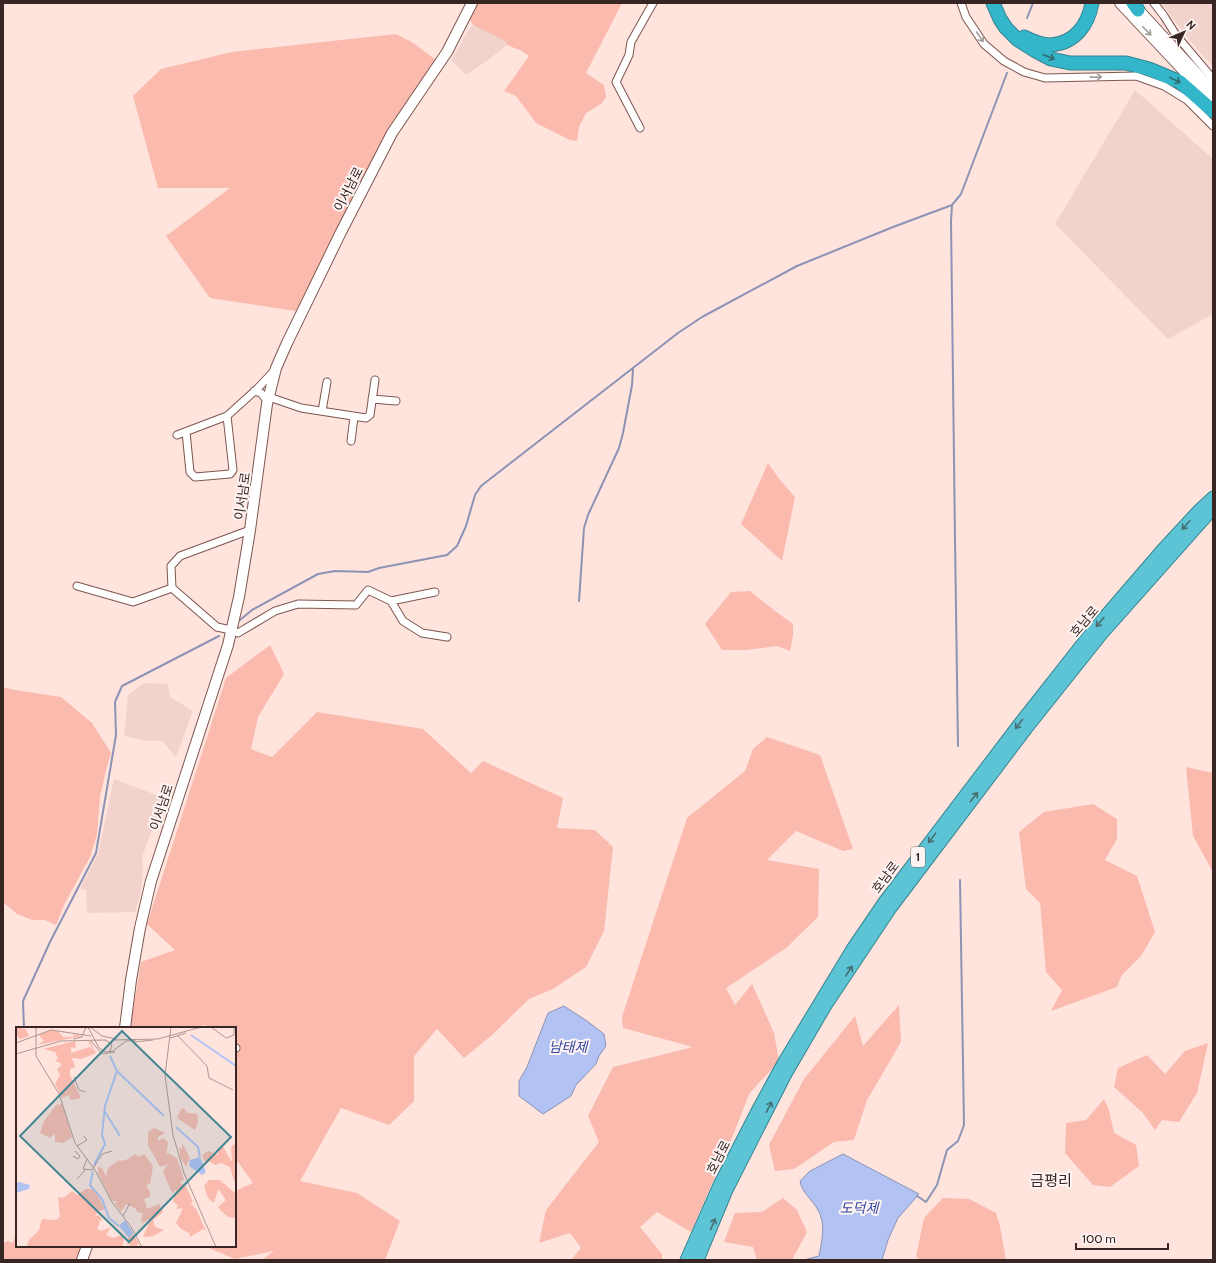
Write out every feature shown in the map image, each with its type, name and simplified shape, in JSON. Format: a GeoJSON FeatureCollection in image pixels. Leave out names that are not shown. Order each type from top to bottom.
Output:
{"type":"FeatureCollection","features":[{"type":"Feature","properties":{"kind":"highway"},"geometry":{"type":"LineString","coordinates":[[993,3],[1006,28],[1018,40],[1034,50],[1051,58],[1070,63],[1126,63],[1149,69],[1180,82],[1213,111]]}},
{"type":"Feature","properties":{"kind":"highway"},"geometry":{"type":"LineString","coordinates":[[1000,3],[1002,9],[1015,29],[1024,37],[1036,43],[1051,45],[1064,42],[1083,28],[1090,15],[1092,3]]}},
{"type":"Feature","properties":{"kind":"highway","name":"호남로"},"geometry":{"type":"LineString","coordinates":[[686,1260],[719,1185],[783,1063],[852,949],[884,902],[1014,731],[1094,630],[1161,552],[1198,511],[1213,497]]}},
{"type":"Feature","properties":{"kind":"highway","name":"호남로"},"geometry":{"type":"LineString","coordinates":[[698,1260],[727,1190],[786,1074],[825,1007],[891,908],[1013,746],[1102,634],[1213,509]]}},
{"type":"Feature","properties":{"kind":"main road","name":"이서남로"},"geometry":{"type":"LineString","coordinates":[[125,1027],[140,928],[151,881],[225,652],[239,597],[268,400],[276,368],[341,232],[392,133],[447,52],[472,3]]}},
{"type":"Feature","properties":{"kind":"main road"},"geometry":{"type":"LineString","coordinates":[[1120,3],[1213,102]]}},
{"type":"Feature","properties":{"kind":"main road"},"geometry":{"type":"LineString","coordinates":[[1135,5],[1213,90]]}},
{"type":"Feature","properties":{"kind":"main road"},"geometry":{"type":"LineString","coordinates":[[82,1260],[87,1247]]}},
{"type":"Feature","properties":{"kind":"street"},"geometry":{"type":"LineString","coordinates":[[640,128],[616,82],[628,55],[631,42],[653,3]]}},
{"type":"Feature","properties":{"kind":"street"},"geometry":{"type":"LineString","coordinates":[[961,3],[966,18],[984,44],[1004,61],[1024,72],[1045,78],[1136,76],[1164,86],[1187,100],[1213,126]]}},
{"type":"Feature","properties":{"kind":"street"},"geometry":{"type":"LineString","coordinates":[[1154,3],[1176,35],[1213,79]]}},
{"type":"Feature","properties":{"kind":"street"},"geometry":{"type":"LineString","coordinates":[[177,435],[227,416],[276,368]]}},
{"type":"Feature","properties":{"kind":"street"},"geometry":{"type":"LineString","coordinates":[[254,391],[261,394],[268,400],[301,408],[366,418],[370,415],[375,380]]}},
{"type":"Feature","properties":{"kind":"street"},"geometry":{"type":"LineString","coordinates":[[322,411],[327,382]]}},
{"type":"Feature","properties":{"kind":"street"},"geometry":{"type":"LineString","coordinates":[[372,398],[396,401]]}},
{"type":"Feature","properties":{"kind":"street"},"geometry":{"type":"LineString","coordinates":[[186,432],[190,472],[195,477],[230,474],[233,470],[227,416]]}},
{"type":"Feature","properties":{"kind":"street"},"geometry":{"type":"LineString","coordinates":[[351,441],[354,417]]}},
{"type":"Feature","properties":{"kind":"street"},"geometry":{"type":"LineString","coordinates":[[250,530],[180,556],[171,566],[172,588],[217,627],[238,633],[275,611],[298,604],[356,605],[368,590],[392,601],[435,592]]}},
{"type":"Feature","properties":{"kind":"street"},"geometry":{"type":"LineString","coordinates":[[77,586],[133,602],[172,588]]}},
{"type":"Feature","properties":{"kind":"street"},"geometry":{"type":"LineString","coordinates":[[392,601],[403,621],[422,634],[447,637]]}},
{"type":"Feature","properties":{"kind":"shaded area"},"geometry":{"type":"Polygon","coordinates":[[[477,3],[622,3],[586,73],[604,85],[606,97],[601,104],[586,113],[579,127],[577,141],[570,140],[536,123],[516,96],[504,91],[529,56],[522,51],[507,45],[505,41],[473,25],[470,19],[477,3]]]}},
{"type":"Feature","properties":{"kind":"shaded area"},"geometry":{"type":"Polygon","coordinates":[[[1161,3],[1213,3],[1213,67],[1192,43],[1161,3]]]}},
{"type":"Feature","properties":{"kind":"shaded area"},"geometry":{"type":"Polygon","coordinates":[[[473,25],[505,41],[507,45],[466,75],[451,60],[473,25]]]}},
{"type":"Feature","properties":{"kind":"shaded area"},"geometry":{"type":"Polygon","coordinates":[[[396,34],[412,42],[440,63],[392,133],[341,232],[296,311],[210,298],[166,236],[230,188],[158,188],[133,96],[161,69],[232,52],[396,34]]]}},
{"type":"Feature","properties":{"kind":"shaded area"},"geometry":{"type":"Polygon","coordinates":[[[1135,90],[1213,159],[1213,314],[1168,339],[1055,224],[1135,90]]]}},
{"type":"Feature","properties":{"kind":"shaded area"},"geometry":{"type":"Polygon","coordinates":[[[768,463],[795,497],[782,561],[741,524],[768,463]]]}},
{"type":"Feature","properties":{"kind":"shaded area"},"geometry":{"type":"Polygon","coordinates":[[[750,591],[793,624],[793,635],[790,651],[777,646],[746,650],[722,650],[705,624],[731,592],[750,591]]]}},
{"type":"Feature","properties":{"kind":"shaded area"},"geometry":{"type":"Polygon","coordinates":[[[270,645],[284,674],[258,717],[251,749],[272,757],[317,712],[423,729],[471,773],[483,761],[563,798],[557,828],[595,830],[613,847],[604,931],[586,967],[553,989],[529,999],[492,1035],[464,1058],[437,1029],[414,1056],[414,1101],[389,1125],[341,1108],[300,1181],[357,1193],[400,1221],[385,1260],[262,1260],[274,1251],[235,1259],[206,1247],[236,1247],[236,1191],[253,1183],[236,1159],[236,1027],[207,1027],[206,1025],[193,1027],[130,1027],[141,962],[175,950],[147,924],[226,678],[270,645]]]}},
{"type":"Feature","properties":{"kind":"shaded area"},"geometry":{"type":"Polygon","coordinates":[[[144,683],[168,684],[170,697],[193,711],[176,757],[162,741],[149,741],[124,736],[128,695],[144,683]]]}},
{"type":"Feature","properties":{"kind":"shaded area"},"geometry":{"type":"Polygon","coordinates":[[[3,687],[61,697],[92,723],[111,753],[100,797],[97,834],[90,857],[65,903],[56,925],[45,920],[32,920],[17,914],[3,902],[3,687]]]}},
{"type":"Feature","properties":{"kind":"shaded area"},"geometry":{"type":"Polygon","coordinates":[[[767,737],[820,755],[853,849],[843,851],[796,831],[767,860],[819,869],[818,917],[786,948],[726,988],[735,1005],[752,984],[774,1033],[779,1061],[749,1094],[691,1232],[657,1212],[640,1227],[662,1254],[662,1260],[571,1260],[581,1248],[570,1233],[539,1243],[546,1210],[599,1142],[588,1116],[613,1067],[693,1047],[623,1028],[622,1017],[687,818],[745,771],[753,749],[767,737]]]}},
{"type":"Feature","properties":{"kind":"shaded area"},"geometry":{"type":"Polygon","coordinates":[[[1186,767],[1213,773],[1213,872],[1193,836],[1186,767]]]}},
{"type":"Feature","properties":{"kind":"shaded area"},"geometry":{"type":"Polygon","coordinates":[[[114,779],[164,798],[142,857],[143,872],[140,895],[135,912],[87,913],[86,890],[80,889],[98,855],[114,779]]]}},
{"type":"Feature","properties":{"kind":"shaded area"},"geometry":{"type":"Polygon","coordinates":[[[1093,804],[1117,819],[1117,839],[1105,860],[1137,876],[1155,932],[1141,956],[1122,975],[1117,987],[1051,1011],[1062,990],[1046,972],[1040,903],[1026,889],[1019,832],[1044,812],[1093,804]]]}},
{"type":"Feature","properties":{"kind":"shaded area"},"geometry":{"type":"Polygon","coordinates":[[[899,1005],[901,1042],[867,1100],[854,1140],[834,1142],[794,1169],[775,1171],[769,1145],[804,1079],[855,1016],[863,1046],[899,1005]]]}},
{"type":"Feature","properties":{"kind":"shaded area"},"geometry":{"type":"Polygon","coordinates":[[[1208,1043],[1197,1093],[1179,1122],[1162,1120],[1155,1130],[1142,1112],[1114,1087],[1118,1068],[1147,1055],[1165,1074],[1185,1051],[1208,1043]]]}},
{"type":"Feature","properties":{"kind":"shaded area"},"geometry":{"type":"Polygon","coordinates":[[[1104,1099],[1109,1110],[1114,1133],[1136,1145],[1139,1166],[1110,1187],[1093,1185],[1065,1153],[1066,1123],[1086,1120],[1104,1099]]]}},
{"type":"Feature","properties":{"kind":"shaded area"},"geometry":{"type":"Polygon","coordinates":[[[783,1198],[797,1210],[807,1232],[792,1260],[757,1260],[753,1247],[724,1242],[735,1213],[762,1212],[783,1198]]]}},
{"type":"Feature","properties":{"kind":"shaded area"},"geometry":{"type":"Polygon","coordinates":[[[943,1198],[969,1199],[996,1213],[1000,1226],[1006,1260],[919,1260],[916,1256],[924,1218],[943,1198]]]}},
{"type":"Feature","properties":{"kind":"shaded area"},"geometry":{"type":"Polygon","coordinates":[[[16,1231],[16,1247],[81,1247],[76,1260],[3,1260],[3,1244],[7,1241],[13,1243],[16,1231]]]}},
{"type":"Feature","properties":{"kind":"water","name":"남태제"},"geometry":{"type":"Polygon","coordinates":[[[564,1006],[604,1034],[606,1046],[599,1056],[596,1064],[576,1085],[571,1096],[543,1114],[519,1096],[519,1081],[527,1067],[548,1013],[564,1006]]]}},
{"type":"Feature","properties":{"kind":"water","name":"도덕제"},"geometry":{"type":"Polygon","coordinates":[[[843,1154],[919,1194],[898,1218],[888,1240],[882,1260],[807,1260],[819,1256],[823,1226],[816,1206],[805,1193],[800,1181],[810,1171],[843,1154]]]}},
{"type":"Feature","properties":{"kind":"waterway"},"geometry":{"type":"LineString","coordinates":[[1027,18],[1033,3]]}},
{"type":"Feature","properties":{"kind":"waterway"},"geometry":{"type":"LineString","coordinates":[[240,620],[252,610],[318,574],[335,571],[368,572],[379,568],[447,555],[457,546],[466,526],[475,495],[481,486],[678,333],[702,317],[797,266],[952,205],[961,194],[1007,73]]}},
{"type":"Feature","properties":{"kind":"waterway"},"geometry":{"type":"LineString","coordinates":[[952,205],[958,746]]}},
{"type":"Feature","properties":{"kind":"waterway"},"geometry":{"type":"LineString","coordinates":[[579,601],[584,528],[588,515],[619,448],[632,385],[633,369]]}},
{"type":"Feature","properties":{"kind":"waterway"},"geometry":{"type":"LineString","coordinates":[[24,1027],[23,1001],[50,942],[96,853],[116,735],[115,702],[122,686],[219,636]]}},
{"type":"Feature","properties":{"kind":"waterway"},"geometry":{"type":"LineString","coordinates":[[917,1196],[926,1202],[937,1185],[947,1150],[958,1141],[964,1125],[960,880]]}},
{"type":"Feature","properties":{"kind":"district","name":"금평리"},"geometry":{"type":"Point","coordinates":[1051,1181]}}]}
